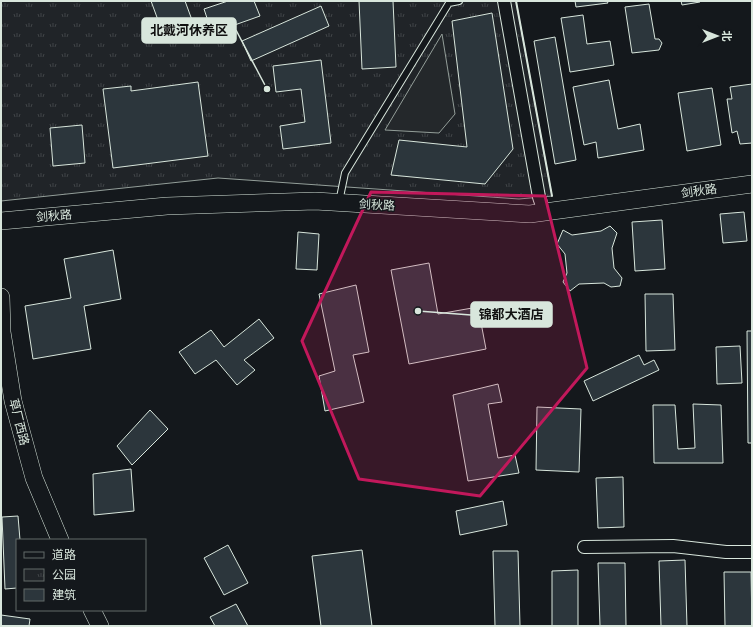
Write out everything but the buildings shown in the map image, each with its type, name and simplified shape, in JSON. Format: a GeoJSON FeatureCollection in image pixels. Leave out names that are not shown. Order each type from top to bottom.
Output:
{"type":"FeatureCollection","features":[{"type":"Feature","properties":{"kind":"main road","name":"剑秋路"},"geometry":{"type":"LineString","coordinates":[[1,221],[167,206],[315,201],[530,214],[752,184]]}},
{"type":"Feature","properties":{"kind":"main road","name":"草厂西路"},"geometry":{"type":"LineString","coordinates":[[1,298],[2,332],[13,402],[34,478],[60,539]]}},
{"type":"Feature","properties":{"kind":"main road"},"geometry":{"type":"LineString","coordinates":[[92,611],[100,626]]}},
{"type":"Feature","properties":{"kind":"street"},"geometry":{"type":"LineString","coordinates":[[504,1],[539,197],[544,212]]}},
{"type":"Feature","properties":{"kind":"street"},"geometry":{"type":"LineString","coordinates":[[584,547],[672,546],[726,552],[752,552]]}},
{"type":"Feature","properties":{"kind":"lane"},"geometry":{"type":"LineString","coordinates":[[339,203],[345,172],[450,3],[459,1]]}},
{"type":"Feature","properties":{"kind":"highlighted area"},"geometry":{"type":"Polygon","coordinates":[[[371,192],[545,196],[587,368],[480,496],[359,479],[302,341],[371,192]]]}},
{"type":"Feature","properties":{"kind":"green space"},"geometry":{"type":"Polygon","coordinates":[[[1,1],[516,1],[552,196],[519,199],[218,178],[1,201],[1,1]]]}},
{"type":"Feature","properties":{"kind":"shaded area"},"geometry":{"type":"Polygon","coordinates":[[[442,34],[455,114],[439,133],[385,130],[442,34]]]}},
{"type":"Feature","properties":{"kind":"wall"},"geometry":{"type":"LineString","coordinates":[[516,1],[552,196]]}},
{"type":"Feature","properties":{"kind":"place","name":"北戴河休养区"},"geometry":{"type":"Point","coordinates":[267,89]}},
{"type":"Feature","properties":{"kind":"place","name":"锦都大酒店"},"geometry":{"type":"Point","coordinates":[418,311]}}]}
